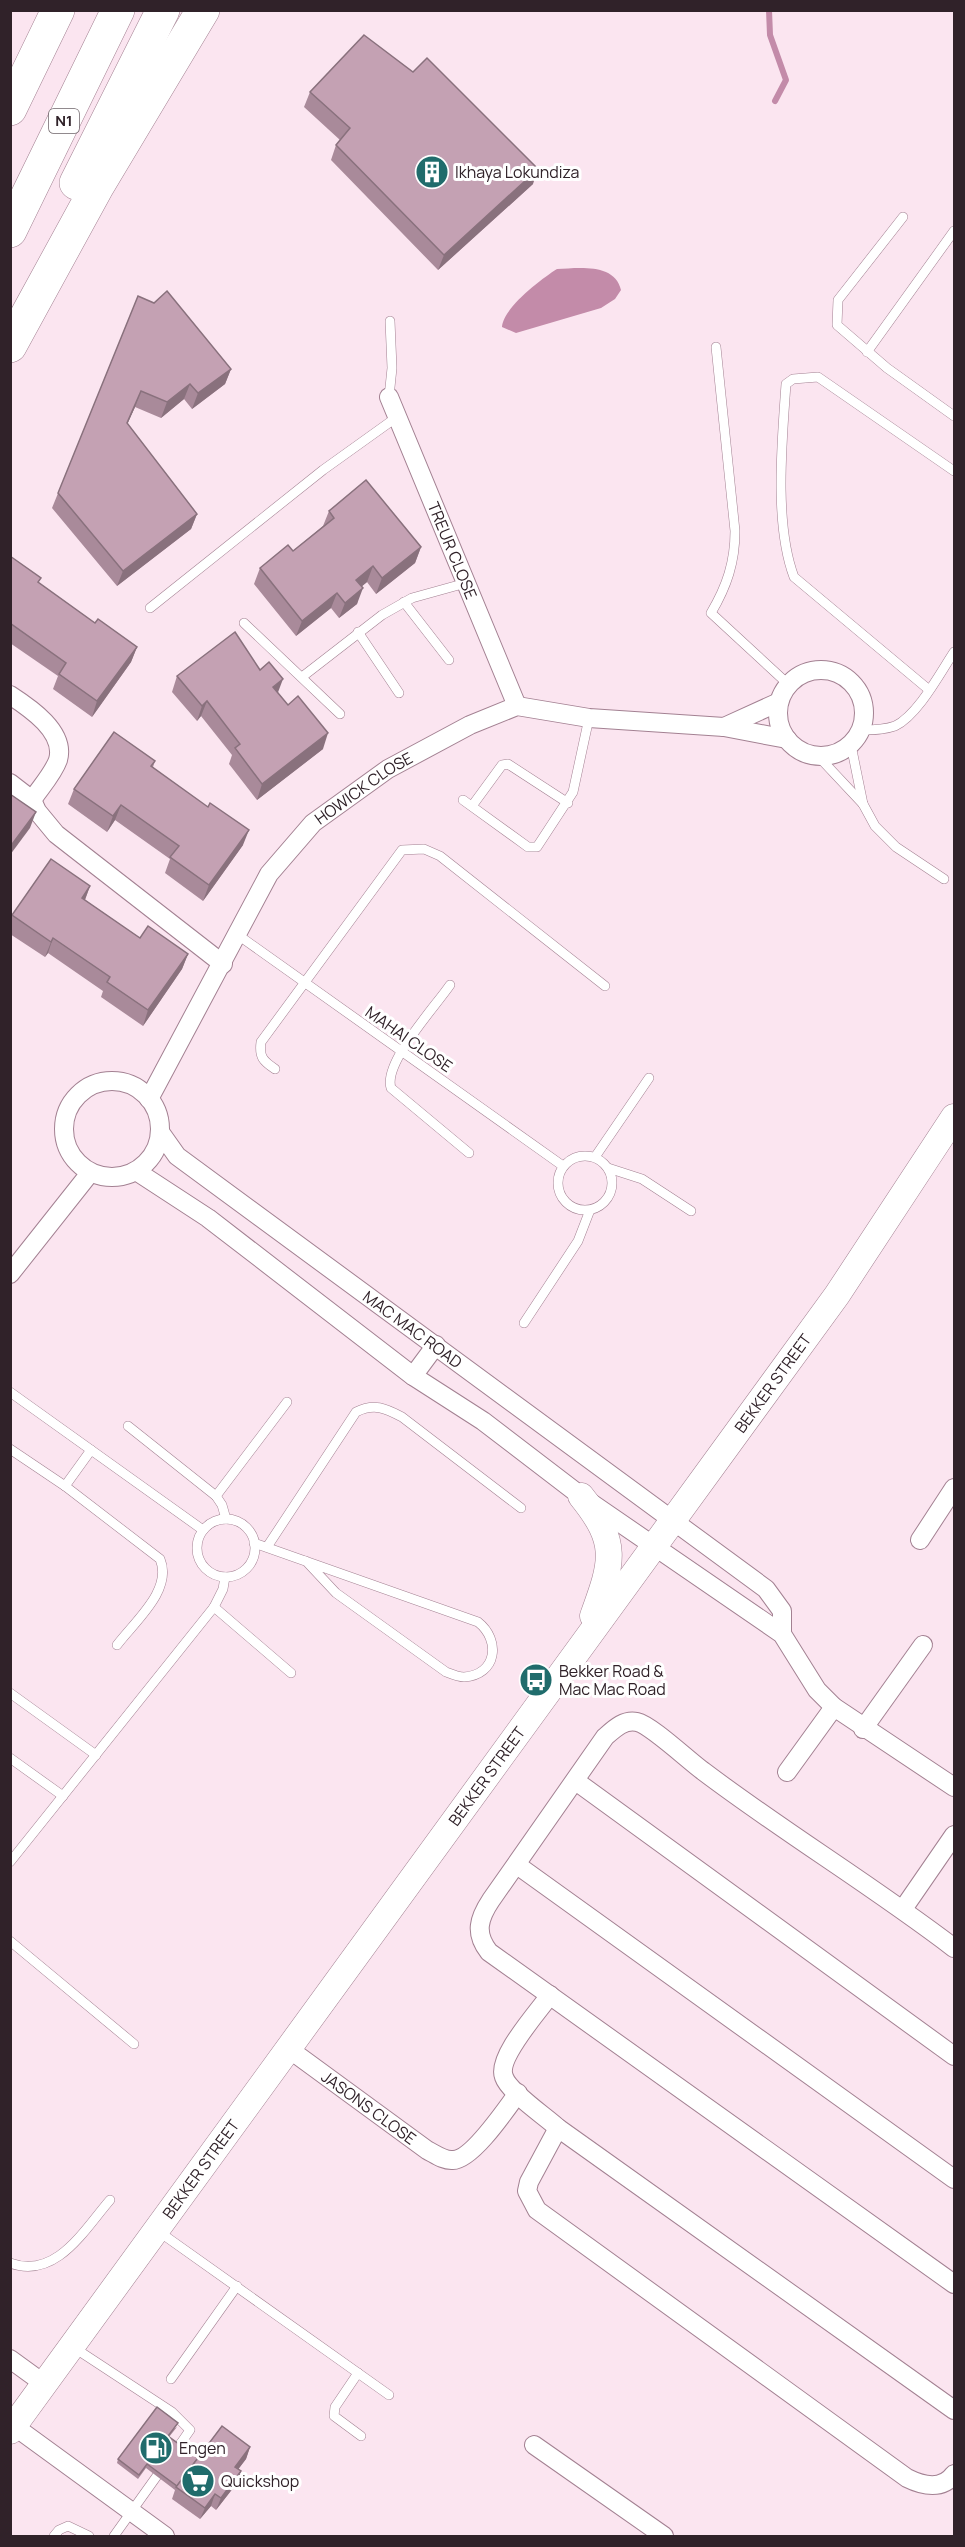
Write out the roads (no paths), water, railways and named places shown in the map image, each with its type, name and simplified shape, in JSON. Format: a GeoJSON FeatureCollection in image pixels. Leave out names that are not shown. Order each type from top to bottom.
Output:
{"type":"FeatureCollection","features":[{"type":"Feature","properties":{"kind":"highway"},"geometry":{"type":"LineString","coordinates":[[10,108],[58,10]]}},
{"type":"Feature","properties":{"kind":"highway","name":"N1"},"geometry":{"type":"LineString","coordinates":[[10,231],[118,10]]}},
{"type":"Feature","properties":{"kind":"highway"},"geometry":{"type":"LineString","coordinates":[[10,314],[163,10]]}},
{"type":"Feature","properties":{"kind":"highway"},"geometry":{"type":"LineString","coordinates":[[10,346],[97,187],[203,10]]}},
{"type":"Feature","properties":{"kind":"street","name":"TREUR CLOSE"},"geometry":{"type":"LineString","coordinates":[[389,397],[517,706]]}},
{"type":"Feature","properties":{"kind":"street"},"geometry":{"type":"LineString","coordinates":[[826,670],[844,677],[859,691],[865,710],[856,737],[836,754],[818,756],[801,751],[787,739],[779,723],[780,702],[789,685],[806,673],[826,670]]}},
{"type":"Feature","properties":{"kind":"street"},"geometry":{"type":"LineString","coordinates":[[10,695],[48,726],[58,744],[58,760],[32,800]]}},
{"type":"Feature","properties":{"kind":"street"},"geometry":{"type":"LineString","coordinates":[[724,727],[780,702]]}},
{"type":"Feature","properties":{"kind":"street"},"geometry":{"type":"LineString","coordinates":[[517,706],[589,718],[724,727],[787,739]]}},
{"type":"Feature","properties":{"kind":"street","name":"HOWICK CLOSE"},"geometry":{"type":"LineString","coordinates":[[149,1099],[238,935],[268,874],[314,823],[388,770],[470,725],[517,706]]}},
{"type":"Feature","properties":{"kind":"street"},"geometry":{"type":"LineString","coordinates":[[10,783],[32,800],[37,811],[56,834],[222,964]]}},
{"type":"Feature","properties":{"kind":"street"},"geometry":{"type":"LineString","coordinates":[[111,1080],[127,1082],[149,1099],[159,1116],[160,1132],[157,1147],[148,1161],[136,1171],[113,1177],[90,1173],[77,1163],[68,1150],[63,1135],[64,1119],[70,1104],[80,1091],[94,1083],[111,1080]]}},
{"type":"Feature","properties":{"kind":"street","name":"BEKKER STREET"},"geometry":{"type":"LineString","coordinates":[[12,2429],[43,2383],[289,2049],[837,1295],[951,1125]]}},
{"type":"Feature","properties":{"kind":"street","name":"MAC MAC ROAD"},"geometry":{"type":"LineString","coordinates":[[160,1132],[177,1156],[766,1589],[782,1611],[782,1634]]}},
{"type":"Feature","properties":{"kind":"street"},"geometry":{"type":"LineString","coordinates":[[136,1171],[208,1218],[413,1376],[483,1421],[581,1496],[782,1634],[817,1690],[834,1707],[863,1729],[954,1788]]}},
{"type":"Feature","properties":{"kind":"street"},"geometry":{"type":"LineString","coordinates":[[10,1274],[90,1173]]}},
{"type":"Feature","properties":{"kind":"street"},"geometry":{"type":"LineString","coordinates":[[413,1376],[436,1345]]}},
{"type":"Feature","properties":{"kind":"street"},"geometry":{"type":"LineString","coordinates":[[920,1540],[948,1512],[954,1488]]}},
{"type":"Feature","properties":{"kind":"street"},"geometry":{"type":"LineString","coordinates":[[581,1496],[600,1519],[610,1552],[607,1577],[584,1641]]}},
{"type":"Feature","properties":{"kind":"street"},"geometry":{"type":"LineString","coordinates":[[863,1729],[923,1645]]}},
{"type":"Feature","properties":{"kind":"street"},"geometry":{"type":"LineString","coordinates":[[787,1772],[834,1707]]}},
{"type":"Feature","properties":{"kind":"street"},"geometry":{"type":"LineString","coordinates":[[954,1948],[903,1909],[703,1772],[640,1723],[627,1722],[613,1730],[597,1748],[577,1782],[482,1914],[480,1933],[489,1952],[954,2284]]}},
{"type":"Feature","properties":{"kind":"street"},"geometry":{"type":"LineString","coordinates":[[577,1782],[954,2056]]}},
{"type":"Feature","properties":{"kind":"street"},"geometry":{"type":"LineString","coordinates":[[903,1909],[954,1835]]}},
{"type":"Feature","properties":{"kind":"street"},"geometry":{"type":"LineString","coordinates":[[517,1865],[954,2179]]}},
{"type":"Feature","properties":{"kind":"street"},"geometry":{"type":"LineString","coordinates":[[550,1995],[504,2058],[504,2078],[518,2093],[558,2128],[954,2410]]}},
{"type":"Feature","properties":{"kind":"street","name":"JASONS CLOSE"},"geometry":{"type":"LineString","coordinates":[[289,2049],[427,2150],[452,2160],[459,2159],[471,2151],[518,2093]]}},
{"type":"Feature","properties":{"kind":"street"},"geometry":{"type":"LineString","coordinates":[[558,2128],[529,2182],[527,2191],[537,2210],[908,2478],[931,2486],[947,2482],[954,2474]]}},
{"type":"Feature","properties":{"kind":"street"},"geometry":{"type":"LineString","coordinates":[[10,2359],[43,2383]]}},
{"type":"Feature","properties":{"kind":"street"},"geometry":{"type":"LineString","coordinates":[[12,2429],[130,2512],[154,2534]]}},
{"type":"Feature","properties":{"kind":"street"},"geometry":{"type":"LineString","coordinates":[[534,2445],[664,2536]]}},
{"type":"Feature","properties":{"kind":"lane"},"geometry":{"type":"LineString","coordinates":[[903,218],[838,300],[836,320],[839,330],[954,416]]}},
{"type":"Feature","properties":{"kind":"lane"},"geometry":{"type":"LineString","coordinates":[[867,352],[954,231]]}},
{"type":"Feature","properties":{"kind":"lane"},"geometry":{"type":"LineString","coordinates":[[389,397],[392,368],[390,321]]}},
{"type":"Feature","properties":{"kind":"lane"},"geometry":{"type":"LineString","coordinates":[[716,346],[735,555],[725,590],[711,613],[789,685]]}},
{"type":"Feature","properties":{"kind":"lane"},"geometry":{"type":"LineString","coordinates":[[928,689],[794,577],[788,561],[782,525],[786,384],[793,379],[818,377],[954,471]]}},
{"type":"Feature","properties":{"kind":"lane"},"geometry":{"type":"LineString","coordinates":[[150,608],[323,470],[397,417]]}},
{"type":"Feature","properties":{"kind":"lane"},"geometry":{"type":"LineString","coordinates":[[302,677],[358,633],[404,602],[466,583]]}},
{"type":"Feature","properties":{"kind":"lane"},"geometry":{"type":"LineString","coordinates":[[404,602],[449,660]]}},
{"type":"Feature","properties":{"kind":"lane"},"geometry":{"type":"LineString","coordinates":[[244,623],[340,714]]}},
{"type":"Feature","properties":{"kind":"lane"},"geometry":{"type":"LineString","coordinates":[[358,633],[399,693]]}},
{"type":"Feature","properties":{"kind":"lane"},"geometry":{"type":"LineString","coordinates":[[862,804],[856,737],[894,726],[917,706],[954,652]]}},
{"type":"Feature","properties":{"kind":"lane"},"geometry":{"type":"LineString","coordinates":[[463,800],[532,848],[537,847],[568,803],[573,792],[589,718]]}},
{"type":"Feature","properties":{"kind":"lane"},"geometry":{"type":"LineString","coordinates":[[818,756],[862,804],[874,826],[889,840],[944,879]]}},
{"type":"Feature","properties":{"kind":"lane"},"geometry":{"type":"LineString","coordinates":[[472,806],[502,765],[508,764],[568,803]]}},
{"type":"Feature","properties":{"kind":"lane"},"geometry":{"type":"LineString","coordinates":[[275,1069],[262,1060],[259,1053],[261,1042],[402,850],[424,849],[440,856],[605,986]]}},
{"type":"Feature","properties":{"kind":"lane","name":"MAHAI CLOSE"},"geometry":{"type":"LineString","coordinates":[[238,935],[563,1166]]}},
{"type":"Feature","properties":{"kind":"lane"},"geometry":{"type":"LineString","coordinates":[[450,985],[401,1052],[389,1077],[391,1089],[469,1153]]}},
{"type":"Feature","properties":{"kind":"lane"},"geometry":{"type":"LineString","coordinates":[[595,1157],[649,1078]]}},
{"type":"Feature","properties":{"kind":"lane"},"geometry":{"type":"LineString","coordinates":[[609,1168],[613,1178],[608,1199],[600,1206],[590,1210],[569,1205],[562,1197],[558,1187],[558,1176],[563,1166],[578,1156],[595,1157],[609,1168],[642,1179],[691,1211]]}},
{"type":"Feature","properties":{"kind":"lane"},"geometry":{"type":"LineString","coordinates":[[524,1323],[578,1241],[590,1210]]}},
{"type":"Feature","properties":{"kind":"lane"},"geometry":{"type":"LineString","coordinates":[[10,1392],[203,1530]]}},
{"type":"Feature","properties":{"kind":"lane"},"geometry":{"type":"LineString","coordinates":[[216,1496],[286,1402]]}},
{"type":"Feature","properties":{"kind":"lane"},"geometry":{"type":"LineString","coordinates":[[267,1547],[356,1412],[369,1406],[383,1407],[402,1417],[521,1508]]}},
{"type":"Feature","properties":{"kind":"lane"},"geometry":{"type":"LineString","coordinates":[[128,1426],[216,1496],[222,1504],[226,1519]]}},
{"type":"Feature","properties":{"kind":"lane"},"geometry":{"type":"LineString","coordinates":[[10,1449],[65,1486],[160,1559],[164,1570],[164,1582],[117,1644]]}},
{"type":"Feature","properties":{"kind":"lane"},"geometry":{"type":"LineString","coordinates":[[65,1486],[91,1450]]}},
{"type":"Feature","properties":{"kind":"lane"},"geometry":{"type":"LineString","coordinates":[[226,1519],[239,1523],[249,1531],[254,1543],[254,1555],[248,1567],[238,1575],[225,1577],[212,1574],[202,1566],[197,1548],[203,1530],[214,1522],[226,1519]]}},
{"type":"Feature","properties":{"kind":"lane"},"geometry":{"type":"LineString","coordinates":[[254,1543],[267,1547],[478,1622],[489,1630],[494,1644],[490,1663],[479,1673],[463,1677],[446,1672],[336,1593],[306,1561]]}},
{"type":"Feature","properties":{"kind":"lane"},"geometry":{"type":"LineString","coordinates":[[10,1862],[214,1607],[223,1589],[225,1577]]}},
{"type":"Feature","properties":{"kind":"lane"},"geometry":{"type":"LineString","coordinates":[[214,1607],[291,1673]]}},
{"type":"Feature","properties":{"kind":"lane"},"geometry":{"type":"LineString","coordinates":[[10,1693],[96,1755]]}},
{"type":"Feature","properties":{"kind":"lane"},"geometry":{"type":"LineString","coordinates":[[10,1758],[63,1796]]}},
{"type":"Feature","properties":{"kind":"lane"},"geometry":{"type":"LineString","coordinates":[[12,1949],[134,2044]]}},
{"type":"Feature","properties":{"kind":"lane"},"geometry":{"type":"LineString","coordinates":[[10,2263],[23,2268],[45,2265],[61,2257],[110,2200]]}},
{"type":"Feature","properties":{"kind":"lane"},"geometry":{"type":"LineString","coordinates":[[156,2230],[389,2395]]}},
{"type":"Feature","properties":{"kind":"lane"},"geometry":{"type":"LineString","coordinates":[[171,2379],[237,2286]]}},
{"type":"Feature","properties":{"kind":"lane"},"geometry":{"type":"LineString","coordinates":[[71,2345],[172,2412],[190,2430],[114,2536]]}},
{"type":"Feature","properties":{"kind":"lane"},"geometry":{"type":"LineString","coordinates":[[358,2373],[335,2407],[334,2416],[361,2436]]}},
{"type":"Feature","properties":{"kind":"lane"},"geometry":{"type":"LineString","coordinates":[[54,2536],[59,2530],[68,2526],[89,2536]]}},
{"type":"Feature","properties":{"kind":"waterway"},"geometry":{"type":"LineString","coordinates":[[769,10],[770,35],[786,80],[775,101]]}},
{"type":"Feature","properties":{"kind":"place","name":"Ikhaya Lokundiza"},"geometry":{"type":"Point","coordinates":[432,172]}},
{"type":"Feature","properties":{"kind":"place","name":"Bekker Road & Mac Mac Road"},"geometry":{"type":"Point","coordinates":[536,1680]}},
{"type":"Feature","properties":{"kind":"place","name":"Engen"},"geometry":{"type":"Point","coordinates":[156,2448]}},
{"type":"Feature","properties":{"kind":"place","name":"Quickshop"},"geometry":{"type":"Point","coordinates":[198,2481]}}]}
